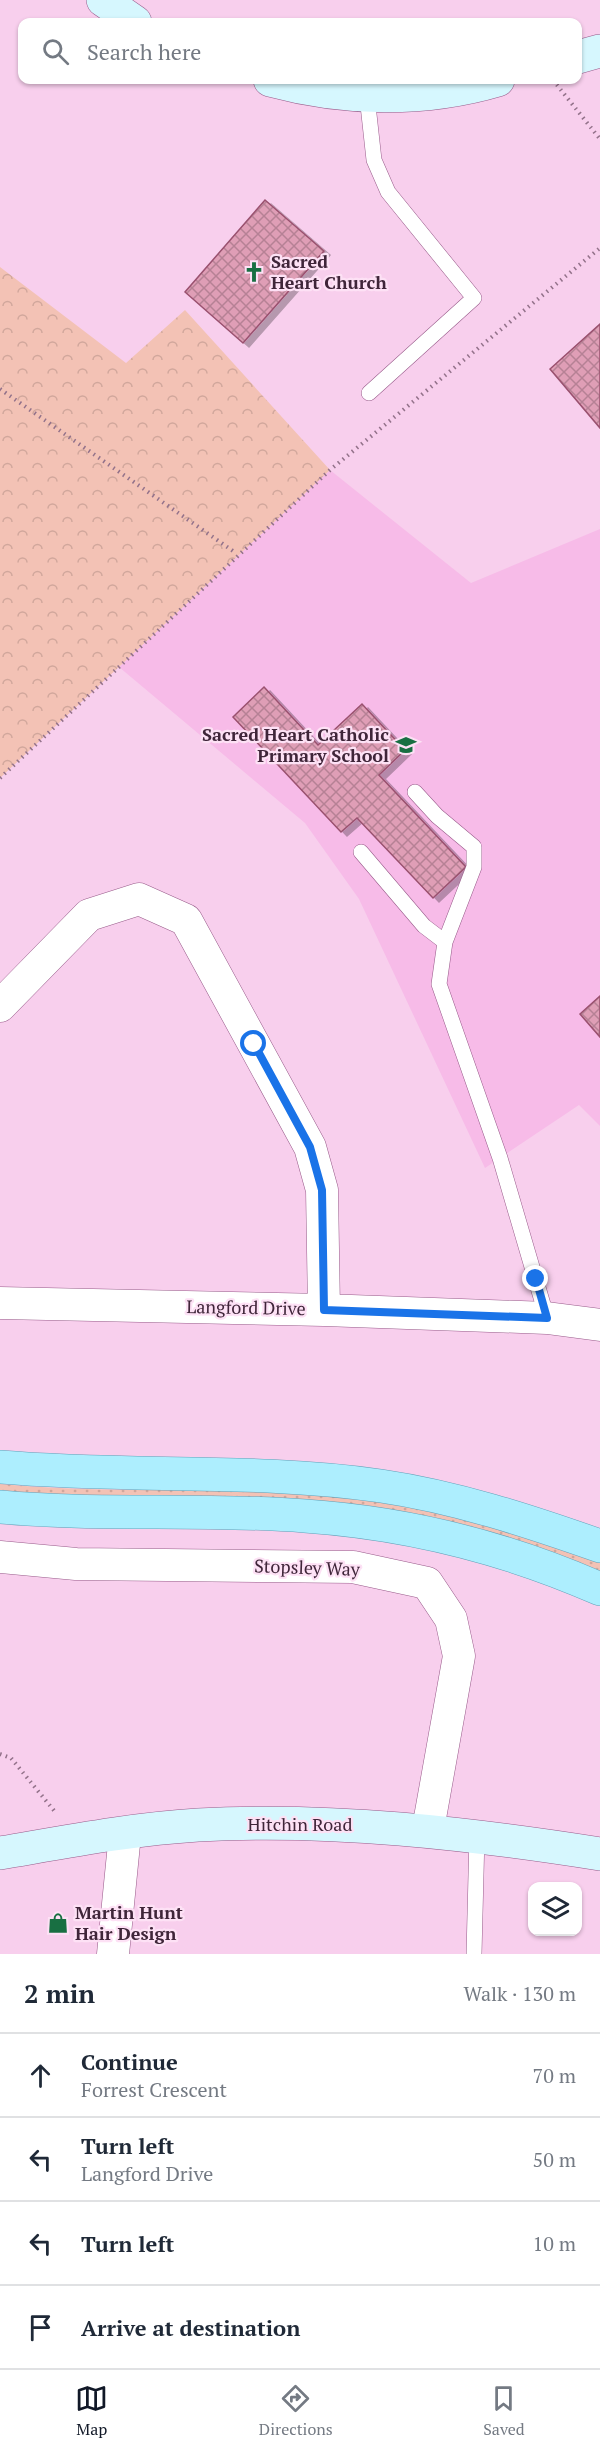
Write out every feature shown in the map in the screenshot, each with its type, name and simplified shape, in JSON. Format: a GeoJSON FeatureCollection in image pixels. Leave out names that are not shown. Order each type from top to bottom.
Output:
{"type":"FeatureCollection","features":[{"type":"Feature","properties":{"kind":"main road"},"geometry":{"type":"LineString","coordinates":[[0,1467],[54,1472],[273,1477],[381,1486],[463,1503],[600,1546]]}},
{"type":"Feature","properties":{"kind":"main road"},"geometry":{"type":"LineString","coordinates":[[0,1507],[105,1512],[304,1515],[390,1525],[538,1563],[600,1589]]}},
{"type":"Feature","properties":{"kind":"street"},"geometry":{"type":"LineString","coordinates":[[103,0],[129,18]]}},
{"type":"Feature","properties":{"kind":"street"},"geometry":{"type":"LineString","coordinates":[[582,56],[600,51]]}},
{"type":"Feature","properties":{"kind":"street"},"geometry":{"type":"LineString","coordinates":[[285,84],[367,96],[443,93],[481,84]]}},
{"type":"Feature","properties":{"kind":"street"},"geometry":{"type":"LineString","coordinates":[[0,1006],[89,915],[139,899],[186,920],[310,1147],[322,1190],[324,1310]]}},
{"type":"Feature","properties":{"kind":"street","name":"Langford Drive"},"geometry":{"type":"LineString","coordinates":[[0,1304],[324,1310],[547,1318],[600,1325]]}},
{"type":"Feature","properties":{"kind":"street","name":"Stopsley Way"},"geometry":{"type":"LineString","coordinates":[[0,1557],[76,1564],[353,1567],[427,1583],[451,1619],[459,1656],[428,1829]]}},
{"type":"Feature","properties":{"kind":"street","name":"Hitchin Road"},"geometry":{"type":"LineString","coordinates":[[0,1853],[61,1842],[197,1825],[333,1824],[428,1829],[599,1853]]}},
{"type":"Feature","properties":{"kind":"street"},"geometry":{"type":"LineString","coordinates":[[112,1954],[125,1834]]}},
{"type":"Feature","properties":{"kind":"lane"},"geometry":{"type":"LineString","coordinates":[[367,96],[374,160],[388,192],[474,298],[369,393]]}},
{"type":"Feature","properties":{"kind":"lane"},"geometry":{"type":"LineString","coordinates":[[415,792],[437,816],[474,847],[474,867],[445,942],[440,984],[500,1158],[547,1318]]}},
{"type":"Feature","properties":{"kind":"lane"},"geometry":{"type":"LineString","coordinates":[[361,852],[424,926],[445,942]]}},
{"type":"Feature","properties":{"kind":"lane"},"geometry":{"type":"LineString","coordinates":[[474,1954],[477,1835]]}},
{"type":"Feature","properties":{"kind":"path"},"geometry":{"type":"LineString","coordinates":[[556,84],[600,139]]}},
{"type":"Feature","properties":{"kind":"path"},"geometry":{"type":"LineString","coordinates":[[0,778],[330,470],[600,248]]}},
{"type":"Feature","properties":{"kind":"path"},"geometry":{"type":"LineString","coordinates":[[0,390],[233,551]]}},
{"type":"Feature","properties":{"kind":"path"},"geometry":{"type":"LineString","coordinates":[[0,1754],[11,1758],[43,1794],[57,1814],[61,1842]]}},
{"type":"Feature","properties":{"kind":"shaded area","name":"Sacred Heart Catholic Primary School"},"geometry":{"type":"Polygon","coordinates":[[[330,470],[471,583],[600,529],[600,1126],[579,1105],[485,1168],[359,899],[305,823],[119,667],[330,470]]]}},
{"type":"Feature","properties":{"kind":"green space"},"geometry":{"type":"Polygon","coordinates":[[[0,267],[126,363],[185,310],[330,470],[0,778],[0,267]]]}},
{"type":"Feature","properties":{"kind":"green space"},"geometry":{"type":"Polygon","coordinates":[[[0,1484],[87,1489],[262,1491],[381,1500],[443,1513],[595,1561],[600,1563],[600,1574],[474,1528],[47,1496],[0,1490],[0,1484]]]}},
{"type":"Feature","properties":{"kind":"building","name":"Sacred Heart Church"},"geometry":{"type":"Polygon","coordinates":[[[265,200],[324,251],[243,343],[185,292],[265,200]]]}},
{"type":"Feature","properties":{"kind":"building"},"geometry":{"type":"Polygon","coordinates":[[[600,324],[600,428],[550,369],[600,324]]]}},
{"type":"Feature","properties":{"kind":"building"},"geometry":{"type":"Polygon","coordinates":[[[264,687],[318,745],[362,704],[405,750],[379,775],[466,867],[433,898],[357,818],[341,832],[233,717],[264,687]]]}},
{"type":"Feature","properties":{"kind":"building"},"geometry":{"type":"Polygon","coordinates":[[[600,996],[600,1037],[580,1014],[600,996]]]}},
{"type":"Feature","properties":{"kind":"place","name":"Sacred Heart Church"},"geometry":{"type":"Point","coordinates":[254,272]}},
{"type":"Feature","properties":{"kind":"place","name":"Sacred Heart Catholic Primary School"},"geometry":{"type":"Point","coordinates":[406,745]}},
{"type":"Feature","properties":{"kind":"place","name":"Martin Hunt Hair Design"},"geometry":{"type":"Point","coordinates":[58,1923]}},
{"type":"Feature","properties":{"kind":"route"},"geometry":{"type":"LineString","coordinates":[[254,1044],[310,1147],[322,1190],[324,1310],[547,1318],[536,1279]]}}]}
